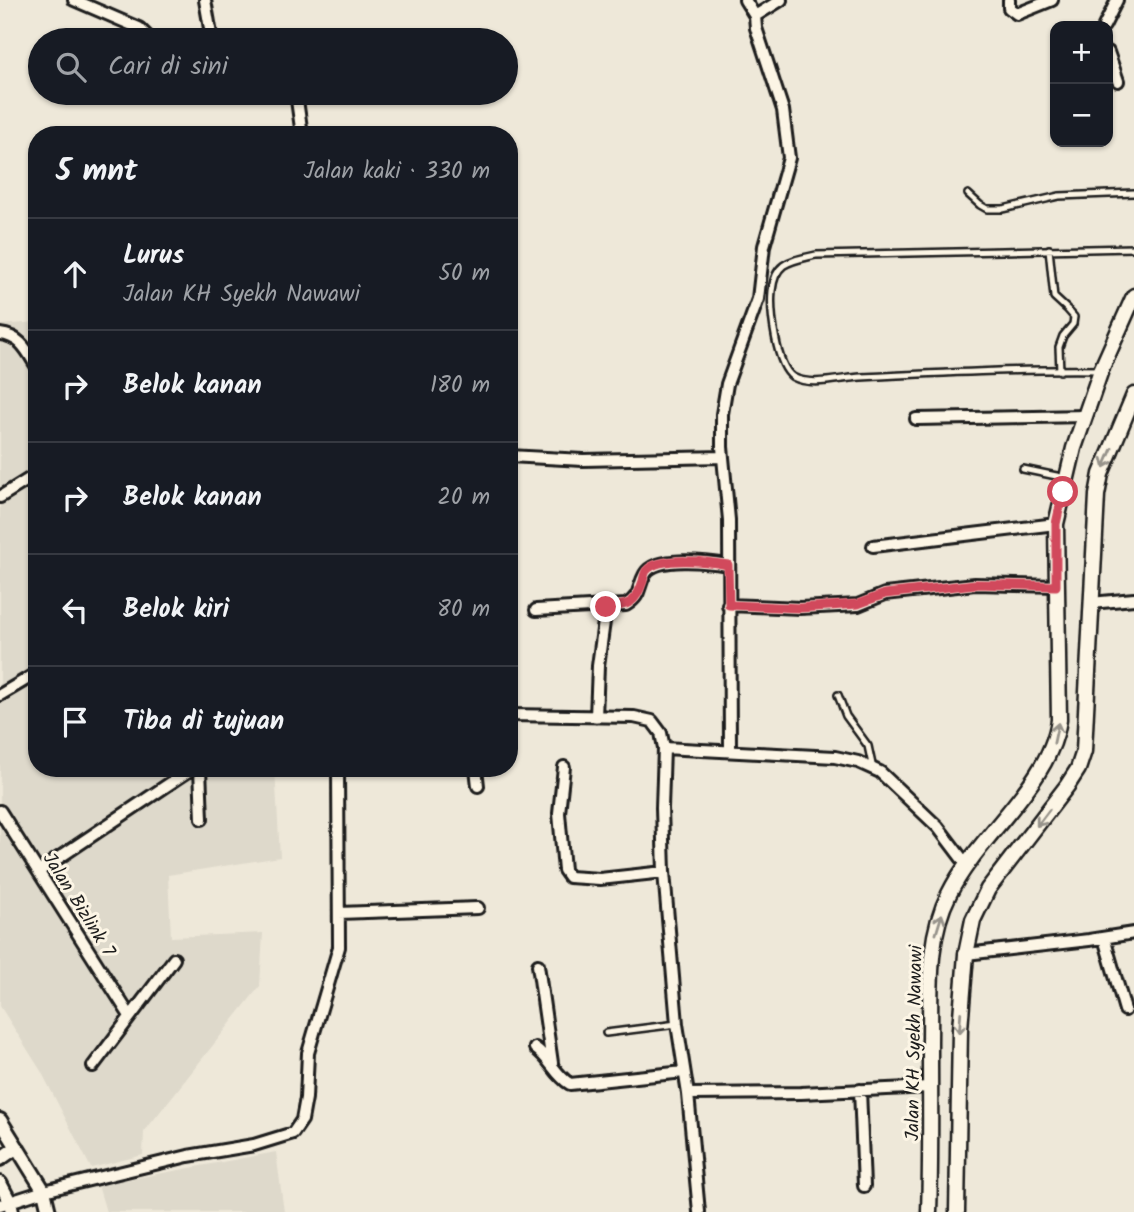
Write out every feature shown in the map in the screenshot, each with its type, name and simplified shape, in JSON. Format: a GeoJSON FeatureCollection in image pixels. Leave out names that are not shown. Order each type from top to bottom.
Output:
{"type":"FeatureCollection","features":[{"type":"Feature","properties":{"kind":"main road","name":"Jalan KH Syekh Nawawi"},"geometry":{"type":"LineString","coordinates":[[929,1212],[931,976],[934,943],[948,895],[966,864],[1040,771],[1056,739],[1059,720],[1056,524],[1066,478],[1101,370],[1134,296]]}},
{"type":"Feature","properties":{"kind":"main road"},"geometry":{"type":"LineString","coordinates":[[957,1212],[960,1030],[966,954],[973,920],[988,889],[1078,769],[1084,751],[1094,541],[1101,474],[1134,395]]}},
{"type":"Feature","properties":{"kind":"main road"},"geometry":{"type":"LineString","coordinates":[[930,1163],[958,1164]]}},
{"type":"Feature","properties":{"kind":"street"},"geometry":{"type":"LineString","coordinates":[[74,0],[139,28]]}},
{"type":"Feature","properties":{"kind":"street"},"geometry":{"type":"LineString","coordinates":[[205,0],[210,28]]}},
{"type":"Feature","properties":{"kind":"street"},"geometry":{"type":"LineString","coordinates":[[730,750],[729,520],[722,414],[727,384],[758,299],[764,246],[789,158],[783,110],[756,28],[755,16],[745,0]]}},
{"type":"Feature","properties":{"kind":"street"},"geometry":{"type":"LineString","coordinates":[[755,16],[781,0]]}},
{"type":"Feature","properties":{"kind":"street"},"geometry":{"type":"LineString","coordinates":[[1009,0],[1009,8],[1017,14],[1052,0]]}},
{"type":"Feature","properties":{"kind":"street"},"geometry":{"type":"LineString","coordinates":[[1106,21],[1117,0]]}},
{"type":"Feature","properties":{"kind":"street"},"geometry":{"type":"LineString","coordinates":[[1113,66],[1118,81]]}},
{"type":"Feature","properties":{"kind":"street"},"geometry":{"type":"LineString","coordinates":[[298,105],[301,126]]}},
{"type":"Feature","properties":{"kind":"street"},"geometry":{"type":"LineString","coordinates":[[0,334],[11,335],[22,343],[28,353]]}},
{"type":"Feature","properties":{"kind":"street"},"geometry":{"type":"LineString","coordinates":[[915,419],[1086,416]]}},
{"type":"Feature","properties":{"kind":"street"},"geometry":{"type":"LineString","coordinates":[[518,456],[583,460],[723,457]]}},
{"type":"Feature","properties":{"kind":"street"},"geometry":{"type":"LineString","coordinates":[[0,497],[28,480]]}},
{"type":"Feature","properties":{"kind":"street"},"geometry":{"type":"LineString","coordinates":[[873,546],[1056,524]]}},
{"type":"Feature","properties":{"kind":"street"},"geometry":{"type":"LineString","coordinates":[[536,610],[626,605],[636,599],[646,571],[669,562],[728,565]]}},
{"type":"Feature","properties":{"kind":"street"},"geometry":{"type":"LineString","coordinates":[[729,605],[800,608],[858,604],[885,594],[975,584],[1056,586]]}},
{"type":"Feature","properties":{"kind":"street"},"geometry":{"type":"LineString","coordinates":[[1091,603],[1134,599]]}},
{"type":"Feature","properties":{"kind":"street"},"geometry":{"type":"LineString","coordinates":[[596,717],[598,666],[606,607]]}},
{"type":"Feature","properties":{"kind":"street"},"geometry":{"type":"LineString","coordinates":[[0,695],[28,678]]}},
{"type":"Feature","properties":{"kind":"street"},"geometry":{"type":"LineString","coordinates":[[518,715],[634,717],[652,721],[661,733],[664,748],[664,872],[677,1024],[688,1094],[699,1212]]}},
{"type":"Feature","properties":{"kind":"street"},"geometry":{"type":"LineString","coordinates":[[664,748],[835,757],[858,762],[880,772],[939,827],[966,864]]}},
{"type":"Feature","properties":{"kind":"street"},"geometry":{"type":"LineString","coordinates":[[564,767],[559,813],[564,870],[569,877],[600,879],[664,872]]}},
{"type":"Feature","properties":{"kind":"street"},"geometry":{"type":"LineString","coordinates":[[39,871],[180,777]]}},
{"type":"Feature","properties":{"kind":"street"},"geometry":{"type":"LineString","coordinates":[[200,777],[202,819]]}},
{"type":"Feature","properties":{"kind":"street"},"geometry":{"type":"LineString","coordinates":[[0,1183],[7,1206],[44,1191],[188,1156],[254,1145],[293,1133],[302,1121],[308,1053],[339,947],[338,777]]}},
{"type":"Feature","properties":{"kind":"street"},"geometry":{"type":"LineString","coordinates":[[478,777],[478,786]]}},
{"type":"Feature","properties":{"kind":"street","name":"Jalan Bizlink 7"},"geometry":{"type":"LineString","coordinates":[[0,811],[130,1016]]}},
{"type":"Feature","properties":{"kind":"street"},"geometry":{"type":"LineString","coordinates":[[339,913],[478,908]]}},
{"type":"Feature","properties":{"kind":"street"},"geometry":{"type":"LineString","coordinates":[[966,954],[1134,933]]}},
{"type":"Feature","properties":{"kind":"street"},"geometry":{"type":"LineString","coordinates":[[1104,938],[1125,1010]]}},
{"type":"Feature","properties":{"kind":"street"},"geometry":{"type":"LineString","coordinates":[[93,1066],[174,959]]}},
{"type":"Feature","properties":{"kind":"street"},"geometry":{"type":"LineString","coordinates":[[538,965],[553,1066]]}},
{"type":"Feature","properties":{"kind":"street"},"geometry":{"type":"LineString","coordinates":[[535,1048],[546,1056],[563,1080],[576,1085],[684,1072]]}},
{"type":"Feature","properties":{"kind":"street"},"geometry":{"type":"LineString","coordinates":[[688,1094],[930,1087]]}},
{"type":"Feature","properties":{"kind":"street"},"geometry":{"type":"LineString","coordinates":[[860,1090],[864,1185]]}},
{"type":"Feature","properties":{"kind":"street"},"geometry":{"type":"LineString","coordinates":[[0,1120],[44,1191],[49,1212]]}},
{"type":"Feature","properties":{"kind":"street"},"geometry":{"type":"LineString","coordinates":[[0,1159],[18,1147]]}},
{"type":"Feature","properties":{"kind":"lane"},"geometry":{"type":"LineString","coordinates":[[968,194],[987,209],[1003,209],[1059,196],[1134,193]]}},
{"type":"Feature","properties":{"kind":"lane"},"geometry":{"type":"LineString","coordinates":[[1101,370],[808,381],[793,377],[782,366],[772,292],[776,275],[785,263],[816,255],[1134,248]]}},
{"type":"Feature","properties":{"kind":"lane"},"geometry":{"type":"LineString","coordinates":[[1049,249],[1054,297],[1074,317],[1073,324],[1063,336],[1059,347],[1060,371]]}},
{"type":"Feature","properties":{"kind":"lane"},"geometry":{"type":"LineString","coordinates":[[1023,468],[1066,478]]}},
{"type":"Feature","properties":{"kind":"lane"},"geometry":{"type":"LineString","coordinates":[[838,695],[846,716],[867,746],[873,769]]}},
{"type":"Feature","properties":{"kind":"lane"},"geometry":{"type":"LineString","coordinates":[[606,1033],[677,1024]]}},
{"type":"Feature","properties":{"kind":"shaded area"},"geometry":{"type":"Polygon","coordinates":[[[28,323],[28,777],[276,777],[280,857],[168,875],[171,937],[263,933],[260,986],[144,1132],[143,1155],[91,1168],[41,1071],[0,1006],[0,325],[28,323]]]}},
{"type":"Feature","properties":{"kind":"shaded area"},"geometry":{"type":"Polygon","coordinates":[[[276,1152],[284,1212],[106,1212],[98,1185],[276,1152]]]}},
{"type":"Feature","properties":{"kind":"route"},"geometry":{"type":"LineString","coordinates":[[606,607],[626,605],[636,599],[646,571],[669,562],[728,565],[729,605],[800,608],[858,604],[885,594],[975,584],[1056,586],[1056,524],[1063,492]]}}]}
